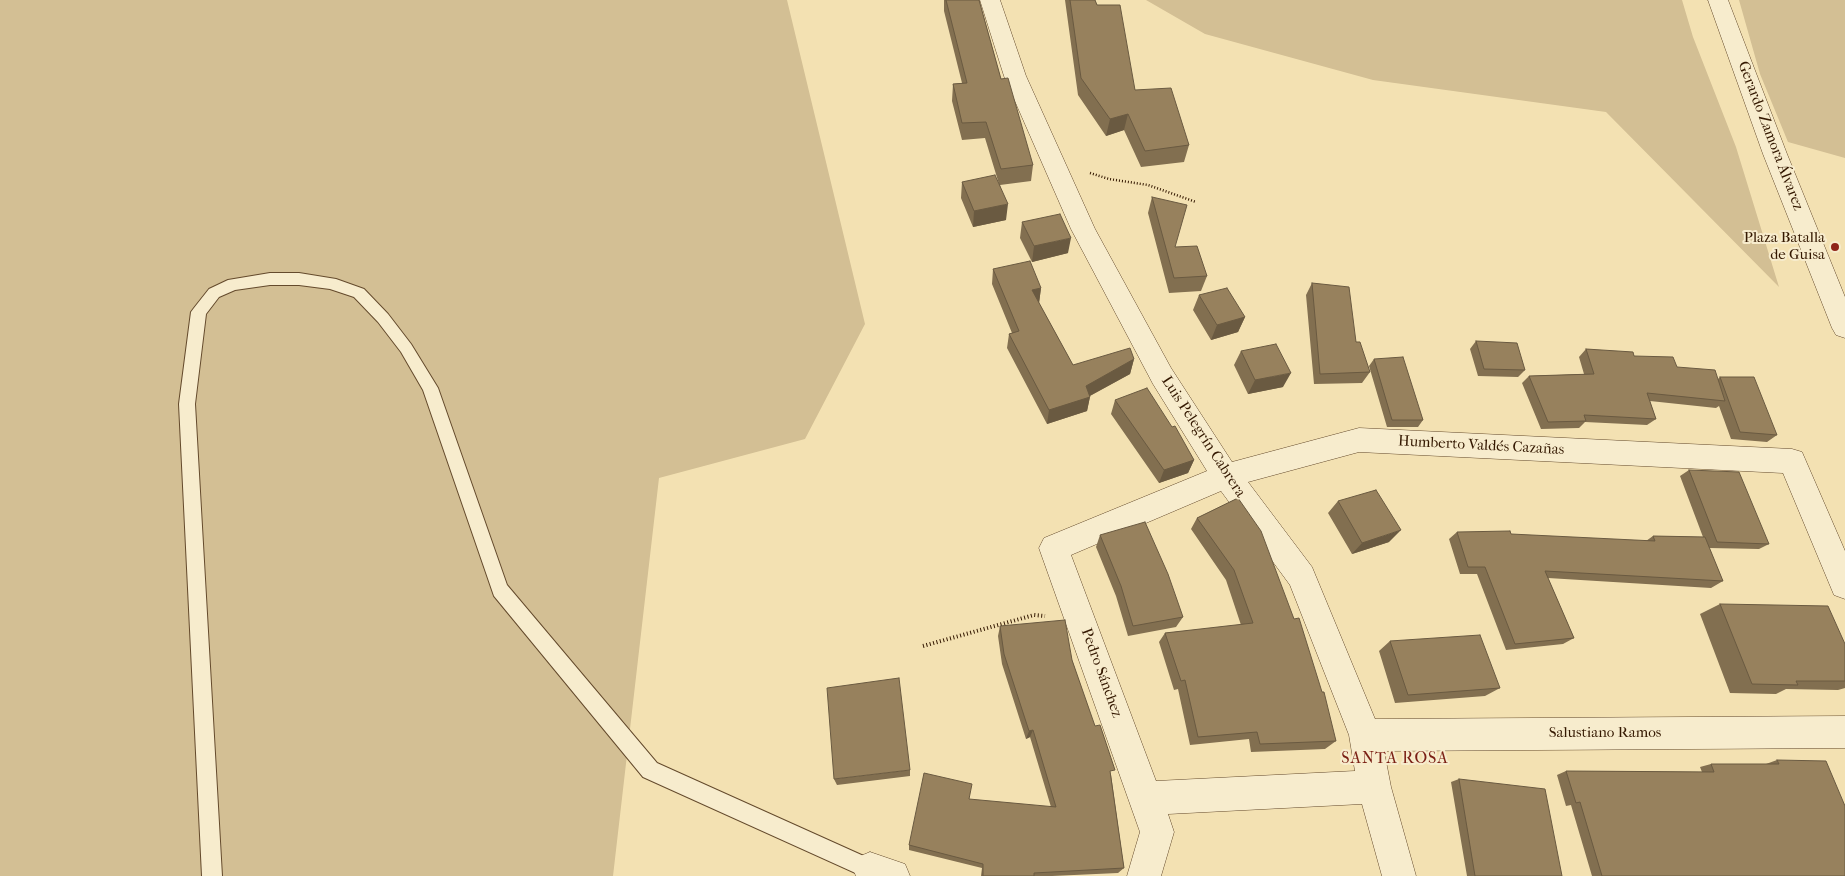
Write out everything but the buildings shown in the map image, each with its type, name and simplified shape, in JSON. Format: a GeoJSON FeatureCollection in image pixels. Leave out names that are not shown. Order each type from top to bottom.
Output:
{"type":"FeatureCollection","features":[{"type":"Feature","properties":{"kind":"street","name":"Luis Pelegrín Cabrera"},"geometry":{"type":"LineString","coordinates":[[990,0],[1015,76],[1083,229],[1162,376],[1226,476],[1302,577],[1365,735],[1374,787],[1399,876]]}},
{"type":"Feature","properties":{"kind":"street","name":"Gerardo Zamora Álvarez"},"geometry":{"type":"LineString","coordinates":[[1718,0],[1775,154],[1845,328]]}},
{"type":"Feature","properties":{"kind":"street","name":"Humberto Valdés Cazañas"},"geometry":{"type":"LineString","coordinates":[[1054,548],[1226,476],[1359,440],[1792,461],[1845,586]]}},
{"type":"Feature","properties":{"kind":"street","name":"Pedro Sánchez"},"geometry":{"type":"LineString","coordinates":[[1054,548],[1146,798]]}},
{"type":"Feature","properties":{"kind":"street","name":"Salustiano Ramos"},"geometry":{"type":"LineString","coordinates":[[1365,735],[1845,732]]}},
{"type":"Feature","properties":{"kind":"street"},"geometry":{"type":"LineString","coordinates":[[1144,876],[1157,832],[1146,798],[1374,787]]}},
{"type":"Feature","properties":{"kind":"lane"},"geometry":{"type":"LineString","coordinates":[[212,876],[187,404],[199,312],[214,293],[233,284],[270,279],[299,278],[331,283],[359,292],[383,318],[406,348],[430,388],[500,590],[650,770],[882,872]]}},
{"type":"Feature","properties":{"kind":"path"},"geometry":{"type":"LineString","coordinates":[[1053,162],[1109,179],[1148,185],[1196,202]]}},
{"type":"Feature","properties":{"kind":"path"},"geometry":{"type":"LineString","coordinates":[[924,646],[1034,615],[1081,618]]}},
{"type":"Feature","properties":{"kind":"shaded area"},"geometry":{"type":"Polygon","coordinates":[[[0,0],[787,0],[865,324],[805,439],[659,478],[613,876],[0,876],[0,0]]]}},
{"type":"Feature","properties":{"kind":"shaded area"},"geometry":{"type":"Polygon","coordinates":[[[1146,0],[1682,0],[1693,37],[1736,147],[1779,287],[1606,112],[1373,80],[1205,34],[1146,0]]]}},
{"type":"Feature","properties":{"kind":"shaded area"},"geometry":{"type":"Polygon","coordinates":[[[1739,0],[1845,0],[1845,158],[1788,142],[1760,74],[1739,0]]]}},
{"type":"Feature","properties":{"kind":"place","name":"Plaza Batalla de Guisa"},"geometry":{"type":"Point","coordinates":[1835,247]}},
{"type":"Feature","properties":{"kind":"district","name":"SANTA ROSA"},"geometry":{"type":"Point","coordinates":[1395,759]}}]}
